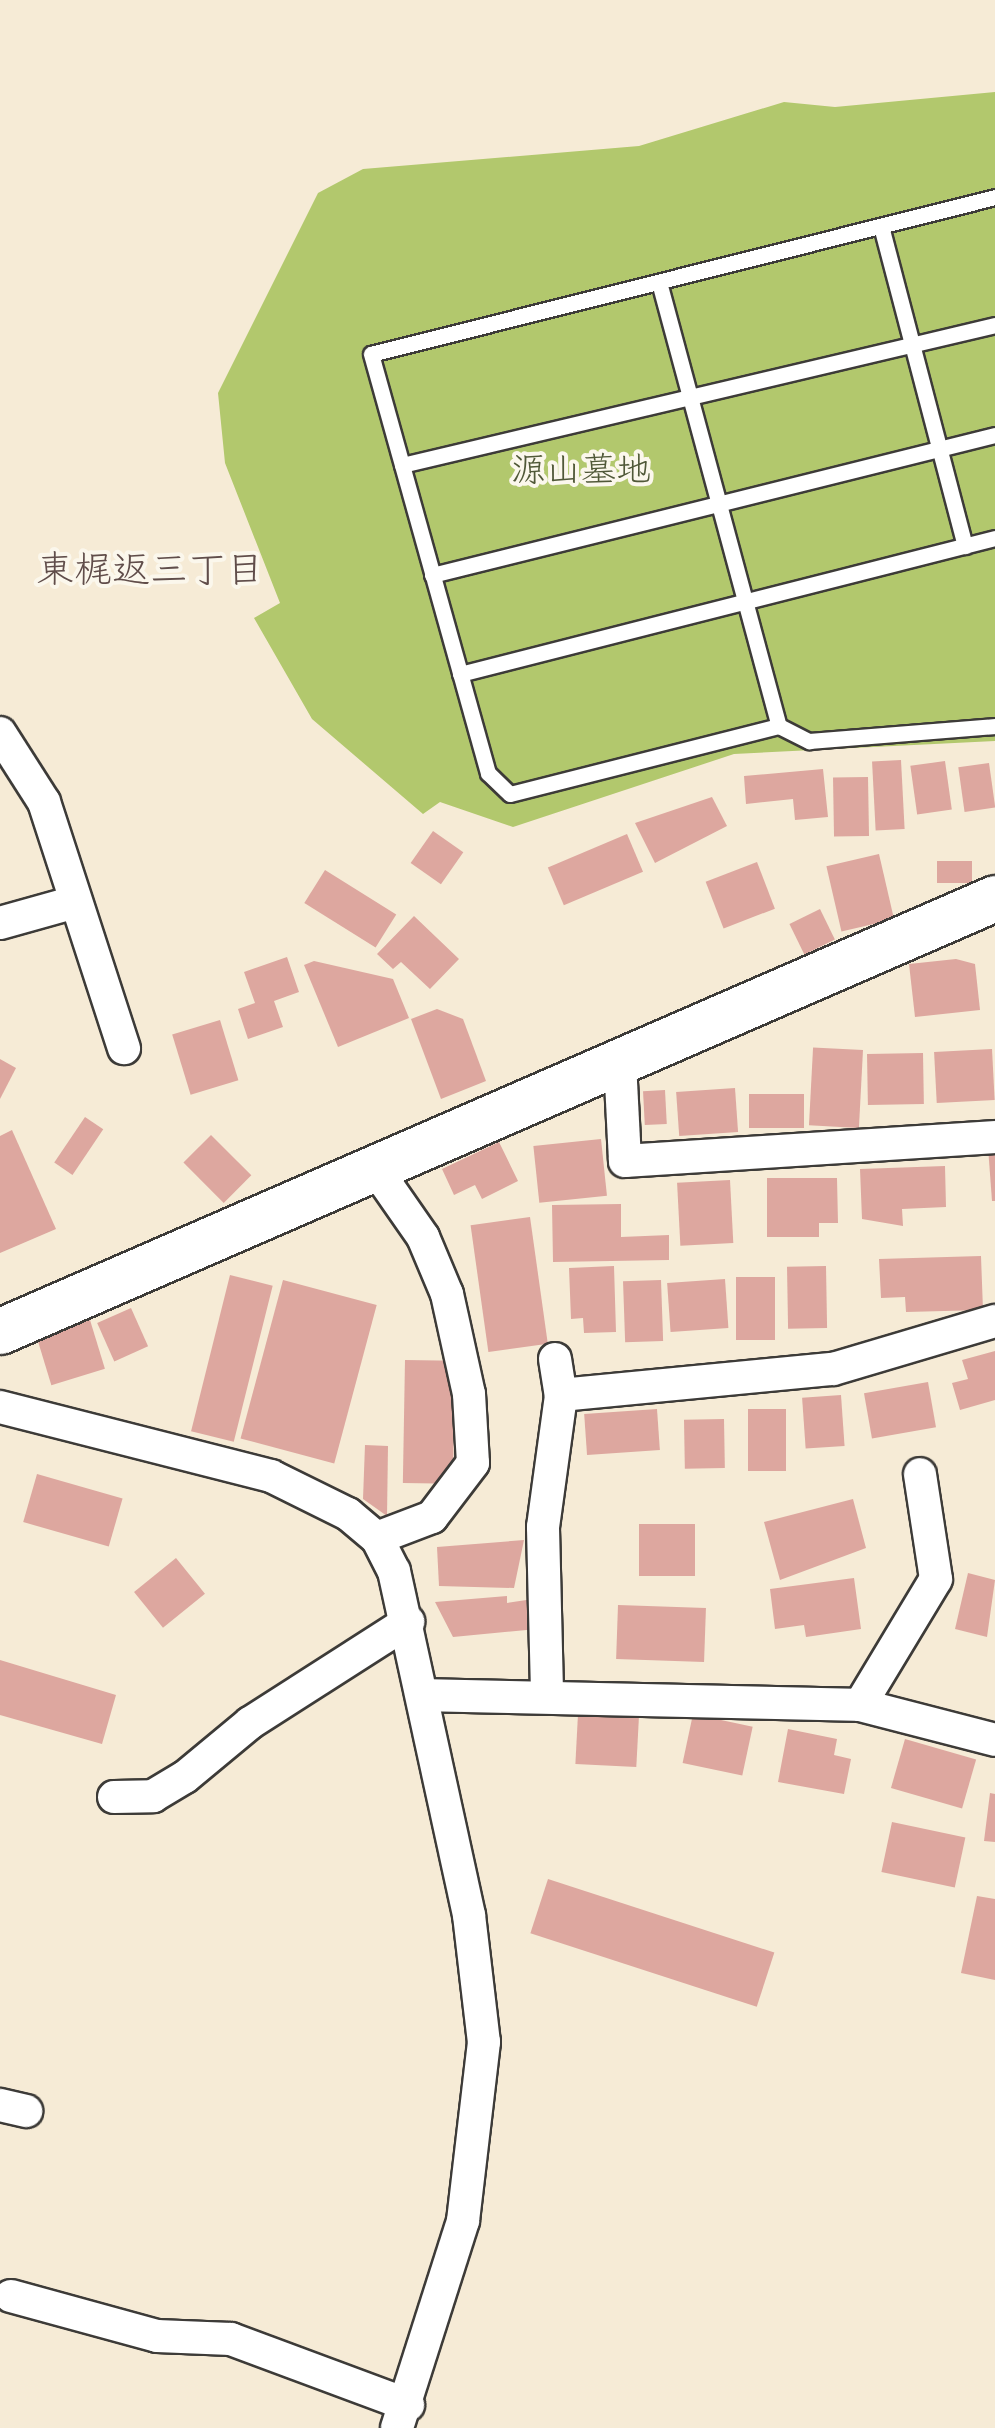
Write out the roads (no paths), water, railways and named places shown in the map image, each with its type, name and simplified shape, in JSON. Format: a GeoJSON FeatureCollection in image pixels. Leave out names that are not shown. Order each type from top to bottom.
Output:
{"type":"FeatureCollection","features":[{"type":"Feature","properties":{"kind":"street"},"geometry":{"type":"LineString","coordinates":[[0,733],[44,802],[124,1048]]}},
{"type":"Feature","properties":{"kind":"street"},"geometry":{"type":"LineString","coordinates":[[0,1331],[995,898]]}},
{"type":"Feature","properties":{"kind":"street"},"geometry":{"type":"LineString","coordinates":[[0,923],[75,902]]}},
{"type":"Feature","properties":{"kind":"street"},"geometry":{"type":"LineString","coordinates":[[620,1062],[626,1160],[995,1137]]}},
{"type":"Feature","properties":{"kind":"street"},"geometry":{"type":"LineString","coordinates":[[375,1168],[423,1237],[447,1294],[470,1394],[473,1462],[432,1516],[377,1538]]}},
{"type":"Feature","properties":{"kind":"street"},"geometry":{"type":"LineString","coordinates":[[561,1394],[833,1369],[995,1321]]}},
{"type":"Feature","properties":{"kind":"street"},"geometry":{"type":"LineString","coordinates":[[547,1692],[543,1527],[561,1394],[555,1359]]}},
{"type":"Feature","properties":{"kind":"street"},"geometry":{"type":"LineString","coordinates":[[0,1408],[271,1476],[377,1538],[408,1622],[469,1915],[484,2099],[463,2221],[403,2416],[231,2339],[157,2336],[11,2296]]}},
{"type":"Feature","properties":{"kind":"street"},"geometry":{"type":"LineString","coordinates":[[860,1705],[936,1579],[920,1474]]}},
{"type":"Feature","properties":{"kind":"street"},"geometry":{"type":"LineString","coordinates":[[114,1797],[153,1796],[185,1778],[250,1723],[408,1622]]}},
{"type":"Feature","properties":{"kind":"street"},"geometry":{"type":"LineString","coordinates":[[425,1696],[547,1692],[860,1705],[995,1740]]}},
{"type":"Feature","properties":{"kind":"lane"},"geometry":{"type":"LineString","coordinates":[[995,197],[371,354],[488,773],[510,794],[779,726],[809,741],[995,726]]}},
{"type":"Feature","properties":{"kind":"lane"},"geometry":{"type":"LineString","coordinates":[[881,226],[965,546]]}},
{"type":"Feature","properties":{"kind":"lane"},"geometry":{"type":"LineString","coordinates":[[658,282],[779,726]]}},
{"type":"Feature","properties":{"kind":"lane"},"geometry":{"type":"LineString","coordinates":[[402,465],[995,326]]}},
{"type":"Feature","properties":{"kind":"lane"},"geometry":{"type":"LineString","coordinates":[[432,575],[995,435]]}},
{"type":"Feature","properties":{"kind":"lane"},"geometry":{"type":"LineString","coordinates":[[460,674],[995,538]]}},
{"type":"Feature","properties":{"kind":"district","name":"東梶返三丁目"},"geometry":{"type":"Point","coordinates":[150,570]}},
{"type":"Feature","properties":{"kind":"park label","name":"源山墓地"},"geometry":{"type":"Point","coordinates":[581,470]}}]}
